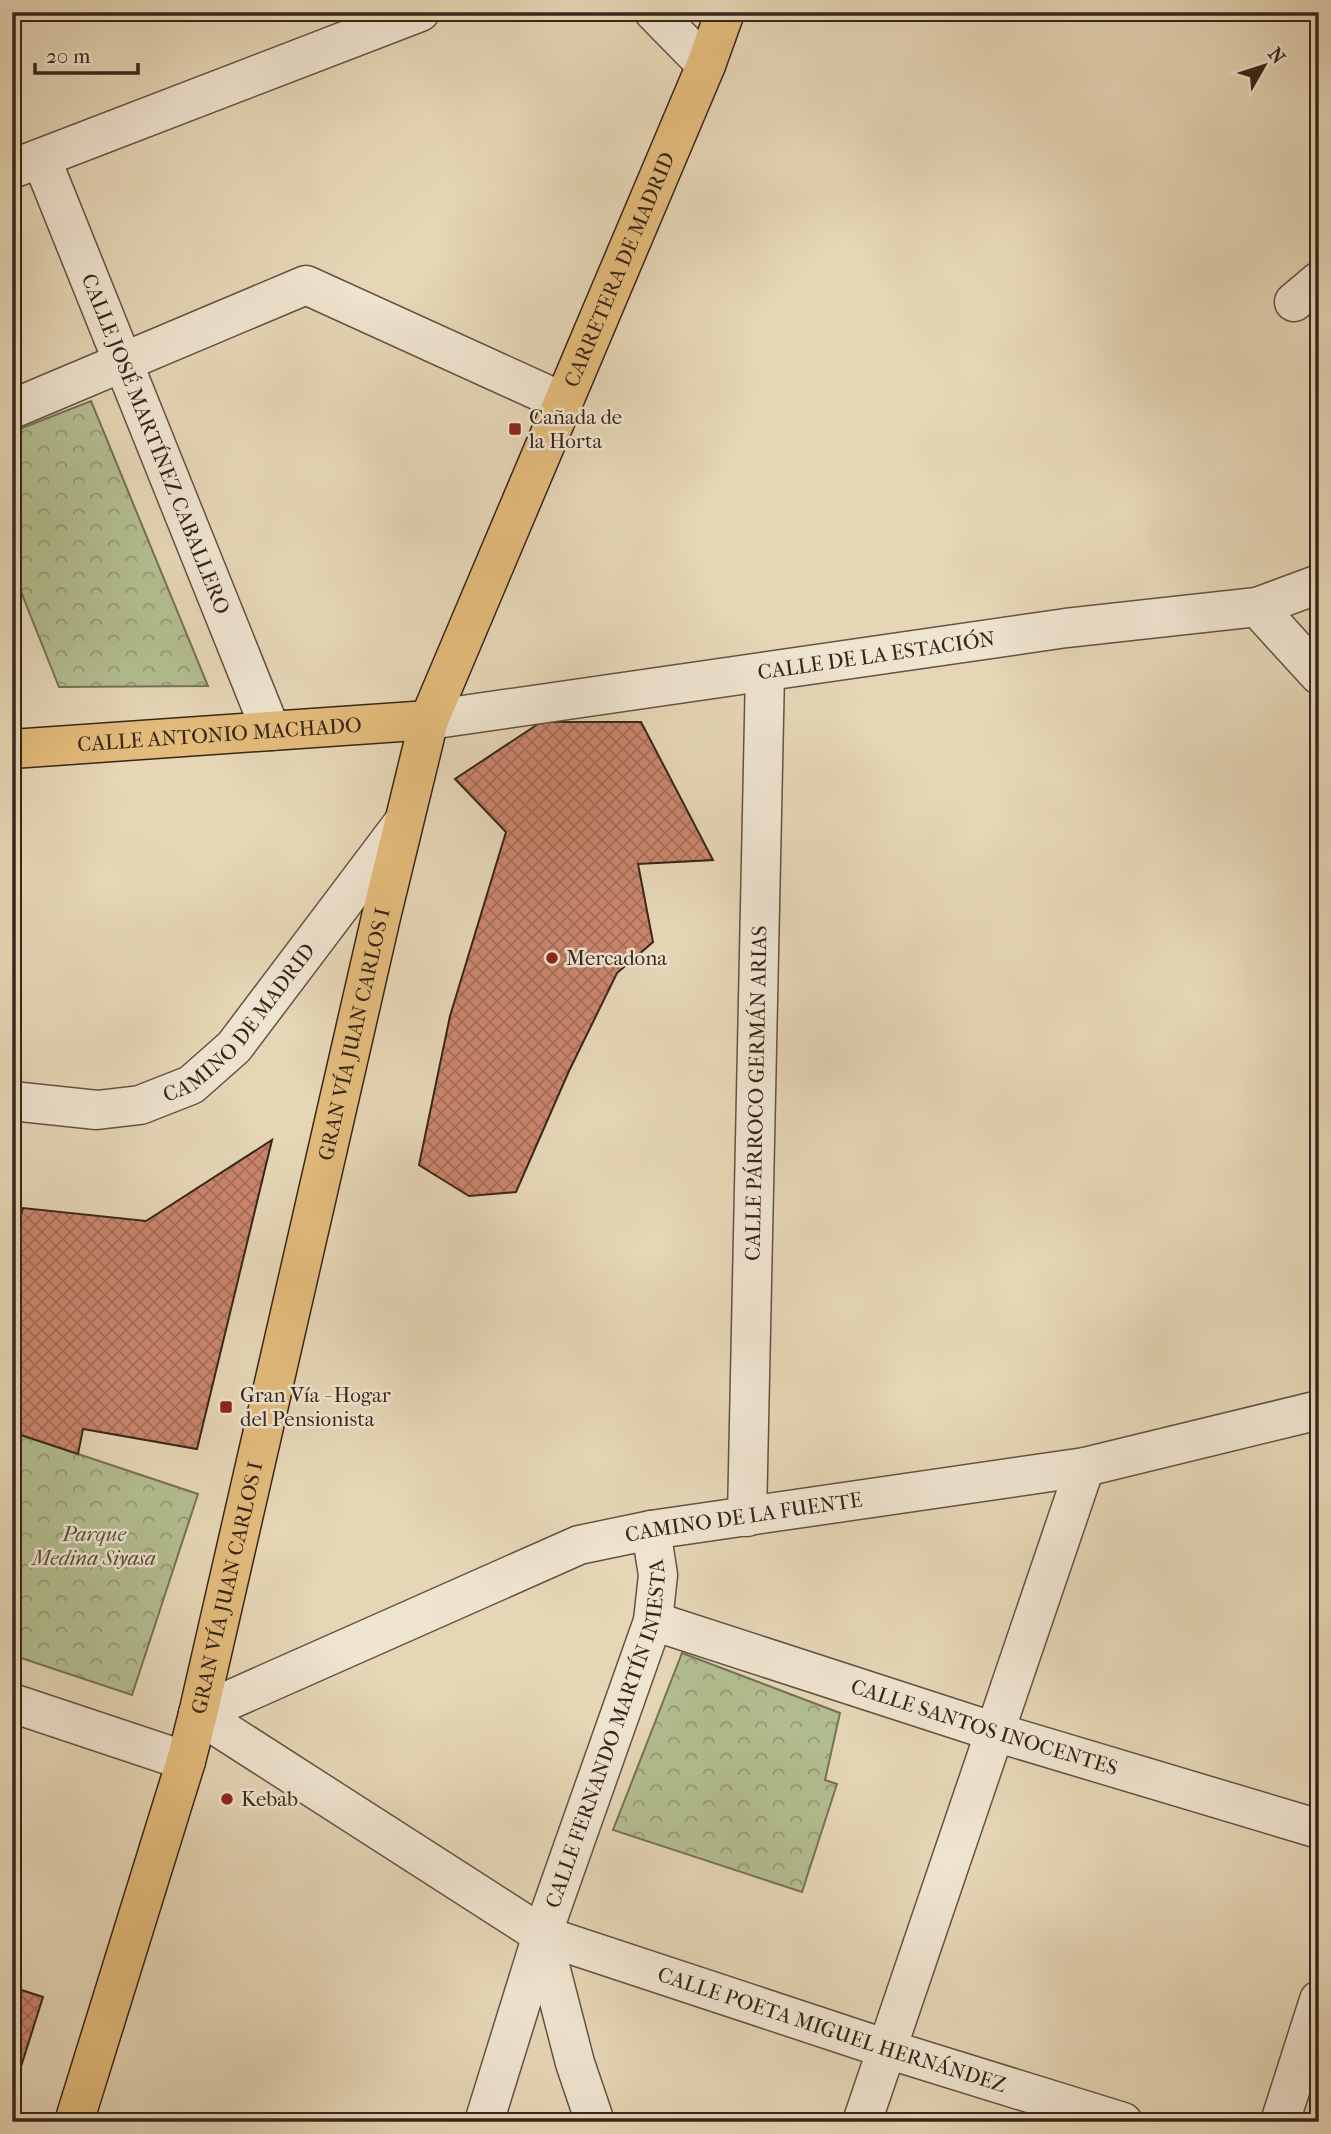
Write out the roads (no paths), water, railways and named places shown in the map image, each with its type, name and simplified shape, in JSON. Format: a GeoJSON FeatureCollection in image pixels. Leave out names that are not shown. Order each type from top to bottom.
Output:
{"type":"FeatureCollection","features":[{"type":"Feature","properties":{"kind":"main road","name":"CARRETERA DE MADRID"},"geometry":{"type":"LineString","coordinates":[[429,720],[706,65],[725,12]]}},
{"type":"Feature","properties":{"kind":"main road","name":"CALLE ANTONIO MACHADO"},"geometry":{"type":"LineString","coordinates":[[15,740],[271,731],[429,720]]}},
{"type":"Feature","properties":{"kind":"main road","name":"GRAN VÍA JUAN CARLOS I"},"geometry":{"type":"LineString","coordinates":[[74,2122],[187,1760],[429,720]]}},
{"type":"Feature","properties":{"kind":"street"},"geometry":{"type":"LineString","coordinates":[[27,164],[421,12]]}},
{"type":"Feature","properties":{"kind":"street"},"geometry":{"type":"LineString","coordinates":[[654,12],[706,65]]}},
{"type":"Feature","properties":{"kind":"street","name":"CALLE JOSÉ MARTÍNEZ CABALLERO"},"geometry":{"type":"LineString","coordinates":[[27,164],[123,362],[271,731]]}},
{"type":"Feature","properties":{"kind":"street"},"geometry":{"type":"LineString","coordinates":[[12,408],[306,285],[563,402]]}},
{"type":"Feature","properties":{"kind":"street","name":"CALLE DE LA ESTACIÓN"},"geometry":{"type":"LineString","coordinates":[[429,720],[1066,628],[1257,607],[1319,584]]}},
{"type":"Feature","properties":{"kind":"street"},"geometry":{"type":"LineString","coordinates":[[1257,607],[1319,675]]}},
{"type":"Feature","properties":{"kind":"street","name":"CALLE PÁRROCO GERMÁN ARIAS"},"geometry":{"type":"LineString","coordinates":[[747,1517],[765,672]]}},
{"type":"Feature","properties":{"kind":"street","name":"CAMINO DE MADRID"},"geometry":{"type":"LineString","coordinates":[[12,1101],[97,1110],[140,1105],[191,1085],[234,1047],[403,823]]}},
{"type":"Feature","properties":{"kind":"street","name":"CAMINO DE LA FUENTE"},"geometry":{"type":"LineString","coordinates":[[198,1714],[579,1545],[651,1530],[1085,1467],[1319,1410]]}},
{"type":"Feature","properties":{"kind":"street"},"geometry":{"type":"LineString","coordinates":[[862,2122],[1085,1467]]}},
{"type":"Feature","properties":{"kind":"street","name":"CALLE FERNANDO MARTÍN INIESTA"},"geometry":{"type":"LineString","coordinates":[[484,2122],[542,1934],[653,1621],[657,1574],[651,1530]]}},
{"type":"Feature","properties":{"kind":"street","name":"CALLE SANTOS INOCENTES"},"geometry":{"type":"LineString","coordinates":[[653,1621],[995,1732],[1319,1829]]}},
{"type":"Feature","properties":{"kind":"street"},"geometry":{"type":"LineString","coordinates":[[12,1703],[187,1760]]}},
{"type":"Feature","properties":{"kind":"street","name":"CALLE POETA MIGUEL HERNÁNDEZ"},"geometry":{"type":"LineString","coordinates":[[198,1714],[542,1934],[887,2049],[1123,2122]]}},
{"type":"Feature","properties":{"kind":"street"},"geometry":{"type":"LineString","coordinates":[[542,1934],[575,2063],[595,2122]]}},
{"type":"Feature","properties":{"kind":"street"},"geometry":{"type":"LineString","coordinates":[[1280,2122],[1319,2000]]}},
{"type":"Feature","properties":{"kind":"place","name":"Cañada de la Horta"},"geometry":{"type":"Point","coordinates":[515,429]}},
{"type":"Feature","properties":{"kind":"place","name":"Mercadona"},"geometry":{"type":"Point","coordinates":[552,958]}},
{"type":"Feature","properties":{"kind":"place","name":"Gran Vía - Hogar del Pensionista"},"geometry":{"type":"Point","coordinates":[226,1407]}},
{"type":"Feature","properties":{"kind":"place","name":"Kebab"},"geometry":{"type":"Point","coordinates":[227,1799]}},
{"type":"Feature","properties":{"kind":"park label","name":"Parque Medina Siyasa"},"geometry":{"type":"Point","coordinates":[94,1546]}}]}
